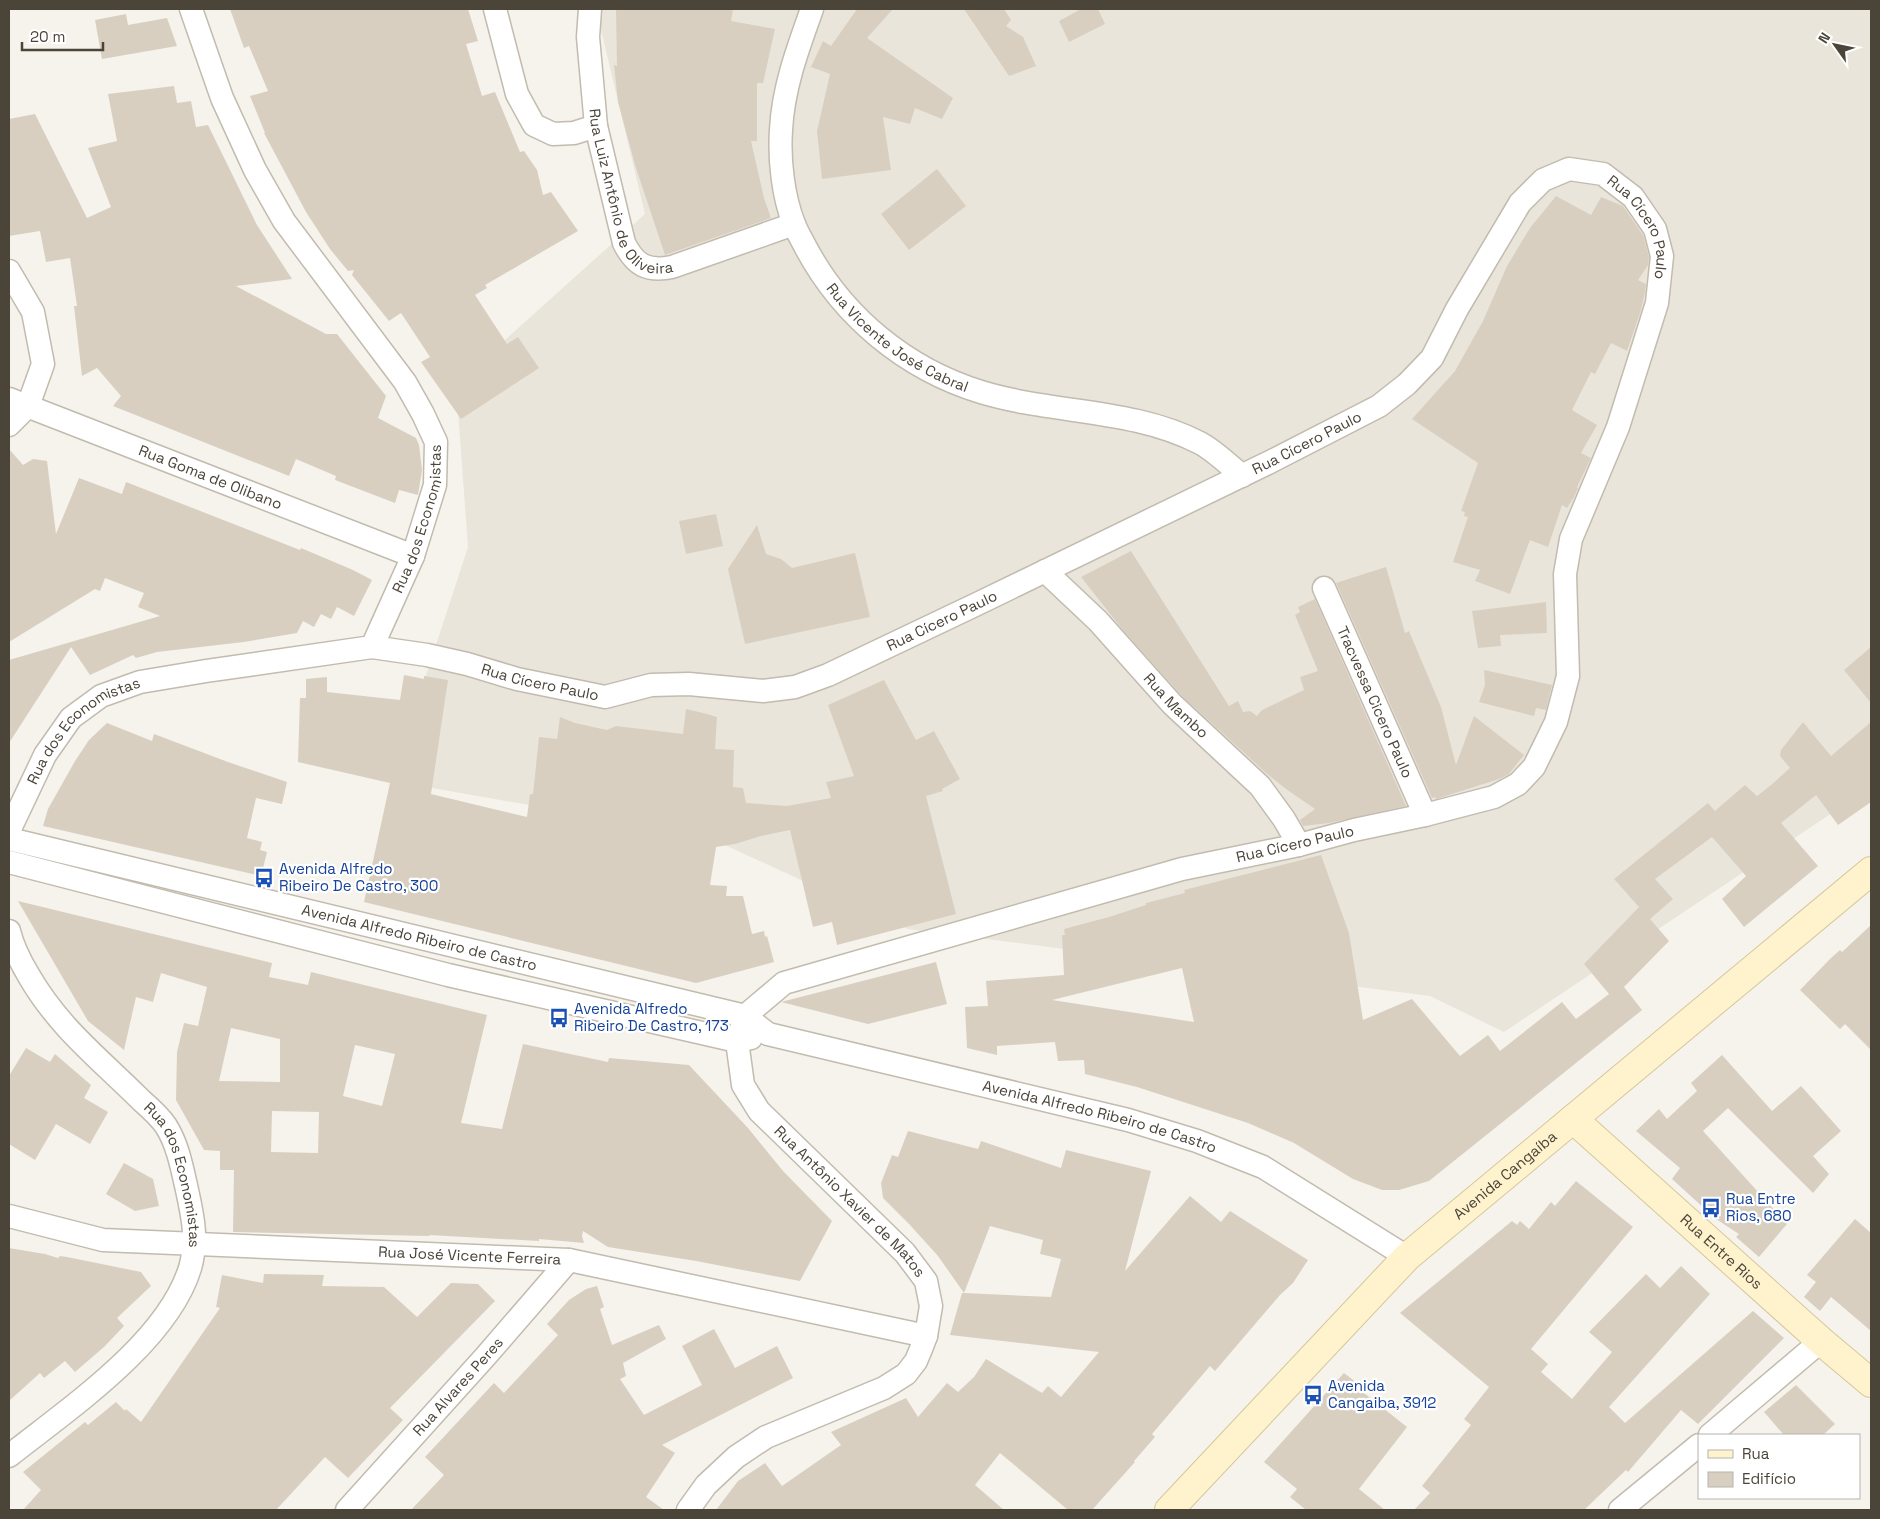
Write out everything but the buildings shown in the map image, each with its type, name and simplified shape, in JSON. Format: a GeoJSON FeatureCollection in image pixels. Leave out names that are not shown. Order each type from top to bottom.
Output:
{"type":"FeatureCollection","features":[{"type":"Feature","properties":{"kind":"main road","name":"Avenida Cangaíba"},"geometry":{"type":"LineString","coordinates":[[1169,1510],[1408,1257],[1871,871]]}},
{"type":"Feature","properties":{"kind":"main road","name":"Rua Entre Rios"},"geometry":{"type":"LineString","coordinates":[[1573,1119],[1820,1341],[1871,1383]]}},
{"type":"Feature","properties":{"kind":"street","name":"Rua dos Economistas"},"geometry":{"type":"LineString","coordinates":[[9,831],[45,755],[71,718],[101,696],[140,682],[196,672],[372,647],[413,556],[435,485],[436,442],[423,414],[405,382],[284,221],[255,170],[222,98],[191,9]]}},
{"type":"Feature","properties":{"kind":"street"},"geometry":{"type":"LineString","coordinates":[[495,9],[517,94],[534,125],[553,134],[574,133],[596,126]]}},
{"type":"Feature","properties":{"kind":"street","name":"Rua Luiz Antônio de Oliveira"},"geometry":{"type":"LineString","coordinates":[[590,9],[588,36],[596,126],[624,243],[631,256],[643,266],[658,270],[672,267],[794,224]]}},
{"type":"Feature","properties":{"kind":"street","name":"Rua Vicente José Cabral"},"geometry":{"type":"LineString","coordinates":[[812,9],[789,73],[781,130],[782,177],[794,224],[819,271],[846,306],[880,339],[903,356],[936,374],[980,392],[1025,403],[1094,412],[1154,424],[1201,444],[1242,476]]}},
{"type":"Feature","properties":{"kind":"street","name":"Rua Cícero Paulo"},"geometry":{"type":"LineString","coordinates":[[372,647],[427,655],[467,664],[517,679],[605,697],[651,685],[689,684],[763,691],[795,687],[828,675],[1045,571],[1242,476],[1379,406],[1407,384],[1432,358],[1457,309],[1520,203],[1543,180],[1569,169],[1603,174],[1633,197],[1655,229],[1662,256],[1657,303],[1618,427],[1571,539],[1564,574],[1568,676],[1556,722],[1534,767],[1518,784],[1494,797],[1425,816],[1182,869],[784,984],[745,1016]]}},
{"type":"Feature","properties":{"kind":"street"},"geometry":{"type":"LineString","coordinates":[[9,271],[33,312],[43,364],[18,403],[9,426]]}},
{"type":"Feature","properties":{"kind":"street","name":"Rua Goma de Olibano"},"geometry":{"type":"LineString","coordinates":[[18,403],[413,556]]}},
{"type":"Feature","properties":{"kind":"street","name":"Rua Mambo"},"geometry":{"type":"LineString","coordinates":[[1045,571],[1098,621],[1172,704],[1260,786],[1284,819],[1299,845]]}},
{"type":"Feature","properties":{"kind":"street","name":"Tracvessa Cicero Paulo"},"geometry":{"type":"LineString","coordinates":[[1324,588],[1425,816]]}},
{"type":"Feature","properties":{"kind":"street","name":"Avenida Alfredo Ribeiro de Castro"},"geometry":{"type":"LineString","coordinates":[[9,839],[745,1016],[768,1034],[1128,1120],[1197,1140],[1263,1167],[1408,1257]]}},
{"type":"Feature","properties":{"kind":"street","name":"Avenida Alfredo Ribeiro de Castro"},"geometry":{"type":"LineString","coordinates":[[9,862],[448,974],[738,1041],[768,1034]]}},
{"type":"Feature","properties":{"kind":"street","name":"Rua dos Economistas"},"geometry":{"type":"LineString","coordinates":[[9,931],[13,949],[34,985],[64,1026],[143,1101],[165,1125],[179,1154],[195,1226],[190,1268],[179,1294],[159,1324],[119,1366],[9,1456]]}},
{"type":"Feature","properties":{"kind":"street"},"geometry":{"type":"LineString","coordinates":[[738,1041],[745,1016]]}},
{"type":"Feature","properties":{"kind":"street","name":"Rua Antônio Xavier de Matos"},"geometry":{"type":"LineString","coordinates":[[688,1510],[706,1485],[736,1456],[766,1437],[884,1388],[906,1374],[916,1361],[926,1336],[931,1306],[926,1281],[905,1252],[759,1111],[743,1085],[738,1041]]}},
{"type":"Feature","properties":{"kind":"street","name":"Rua José Vicente Ferreira"},"geometry":{"type":"LineString","coordinates":[[9,1216],[103,1240],[569,1260],[926,1336]]}},
{"type":"Feature","properties":{"kind":"street","name":"Rua Alvares Peres"},"geometry":{"type":"LineString","coordinates":[[347,1510],[485,1357],[569,1260]]}},
{"type":"Feature","properties":{"kind":"street"},"geometry":{"type":"LineString","coordinates":[[1711,1434],[1820,1341]]}},
{"type":"Feature","properties":{"kind":"street"},"geometry":{"type":"LineString","coordinates":[[1620,1510],[1698,1446]]}},
{"type":"Feature","properties":{"kind":"shaded area"},"geometry":{"type":"Polygon","coordinates":[[[596,9],[1871,9],[1871,787],[1504,1032],[1430,996],[908,929],[705,836],[364,776],[401,752],[468,547],[456,384],[645,214],[596,9]]]}},
{"type":"Feature","properties":{"kind":"place","name":"Avenida Alfredo Ribeiro De Castro, 300"},"geometry":{"type":"Point","coordinates":[264,878]}},
{"type":"Feature","properties":{"kind":"place","name":"Avenida Alfredo Ribeiro De Castro, 173"},"geometry":{"type":"Point","coordinates":[559,1018]}},
{"type":"Feature","properties":{"kind":"place","name":"Rua Entre Rios, 680"},"geometry":{"type":"Point","coordinates":[1711,1208]}},
{"type":"Feature","properties":{"kind":"place","name":"Avenida Cangaiba, 3912"},"geometry":{"type":"Point","coordinates":[1313,1395]}}]}
